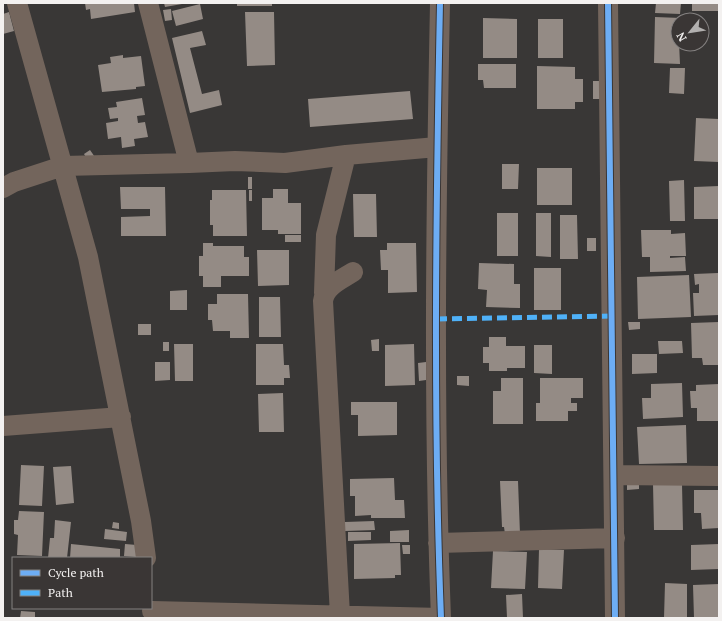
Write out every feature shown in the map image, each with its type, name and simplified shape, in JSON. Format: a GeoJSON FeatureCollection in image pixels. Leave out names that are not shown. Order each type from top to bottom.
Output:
{"type":"FeatureCollection","features":[{"type":"Feature","properties":{"kind":"street"},"geometry":{"type":"LineString","coordinates":[[17,3],[88,257],[121,417],[141,522],[146,557]]}},
{"type":"Feature","properties":{"kind":"street"},"geometry":{"type":"LineString","coordinates":[[148,3],[189,163]]}},
{"type":"Feature","properties":{"kind":"street"},"geometry":{"type":"LineString","coordinates":[[151,611],[441,618],[438,543],[436,237],[440,3]]}},
{"type":"Feature","properties":{"kind":"street"},"geometry":{"type":"LineString","coordinates":[[608,3],[615,618]]}},
{"type":"Feature","properties":{"kind":"street"},"geometry":{"type":"LineString","coordinates":[[3,188],[14,182],[63,166],[235,161],[285,163],[346,154],[437,147]]}},
{"type":"Feature","properties":{"kind":"street"},"geometry":{"type":"LineString","coordinates":[[340,615],[323,301],[326,235],[346,154]]}},
{"type":"Feature","properties":{"kind":"street"},"geometry":{"type":"LineString","coordinates":[[324,293],[353,272]]}},
{"type":"Feature","properties":{"kind":"street"},"geometry":{"type":"LineString","coordinates":[[3,426],[121,417]]}},
{"type":"Feature","properties":{"kind":"street"},"geometry":{"type":"LineString","coordinates":[[614,475],[719,476]]}},
{"type":"Feature","properties":{"kind":"street"},"geometry":{"type":"LineString","coordinates":[[438,543],[615,538]]}},
{"type":"Feature","properties":{"kind":"building"},"geometry":{"type":"Polygon","coordinates":[[[85,3],[134,3],[135,12],[91,19],[90,9],[86,10],[85,3]]]}},
{"type":"Feature","properties":{"kind":"building"},"geometry":{"type":"Polygon","coordinates":[[[164,3],[182,3],[182,4],[165,7],[164,3]]]}},
{"type":"Feature","properties":{"kind":"building"},"geometry":{"type":"Polygon","coordinates":[[[237,3],[272,3],[272,6],[237,6],[237,3]]]}},
{"type":"Feature","properties":{"kind":"building"},"geometry":{"type":"Polygon","coordinates":[[[656,3],[681,3],[680,12],[655,13],[656,3]]]}},
{"type":"Feature","properties":{"kind":"building"},"geometry":{"type":"Polygon","coordinates":[[[692,3],[719,3],[719,11],[692,11],[692,3]]]}},
{"type":"Feature","properties":{"kind":"building"},"geometry":{"type":"Polygon","coordinates":[[[200,4],[203,19],[176,26],[172,11],[200,4]]]}},
{"type":"Feature","properties":{"kind":"building"},"geometry":{"type":"Polygon","coordinates":[[[171,9],[172,20],[165,21],[163,10],[171,9]]]}},
{"type":"Feature","properties":{"kind":"building"},"geometry":{"type":"Polygon","coordinates":[[[9,12],[14,31],[3,34],[3,14],[9,12]]]}},
{"type":"Feature","properties":{"kind":"building"},"geometry":{"type":"Polygon","coordinates":[[[245,12],[274,12],[275,65],[247,66],[245,12]]]}},
{"type":"Feature","properties":{"kind":"building"},"geometry":{"type":"Polygon","coordinates":[[[655,17],[670,18],[670,52],[679,52],[680,64],[654,63],[655,17]]]}},
{"type":"Feature","properties":{"kind":"building"},"geometry":{"type":"Polygon","coordinates":[[[483,18],[517,19],[517,58],[483,58],[483,18]]]}},
{"type":"Feature","properties":{"kind":"building"},"geometry":{"type":"Polygon","coordinates":[[[538,19],[563,19],[563,58],[538,58],[538,19]]]}},
{"type":"Feature","properties":{"kind":"building"},"geometry":{"type":"Polygon","coordinates":[[[202,31],[206,45],[190,48],[202,94],[219,90],[222,105],[190,113],[172,38],[202,31]]]}},
{"type":"Feature","properties":{"kind":"building"},"geometry":{"type":"Polygon","coordinates":[[[123,55],[123,58],[141,56],[145,86],[136,87],[136,89],[102,92],[98,65],[111,63],[110,57],[123,55]]]}},
{"type":"Feature","properties":{"kind":"building"},"geometry":{"type":"Polygon","coordinates":[[[478,64],[516,64],[516,88],[484,88],[483,80],[478,80],[478,64]]]}},
{"type":"Feature","properties":{"kind":"building"},"geometry":{"type":"Polygon","coordinates":[[[537,66],[575,67],[575,79],[583,79],[583,102],[575,102],[575,109],[537,109],[537,66]]]}},
{"type":"Feature","properties":{"kind":"building"},"geometry":{"type":"Polygon","coordinates":[[[670,68],[685,68],[684,94],[669,93],[670,68]]]}},
{"type":"Feature","properties":{"kind":"building"},"geometry":{"type":"Polygon","coordinates":[[[593,81],[606,81],[606,99],[593,99],[593,81]]]}},
{"type":"Feature","properties":{"kind":"building"},"geometry":{"type":"Polygon","coordinates":[[[410,91],[413,119],[310,127],[308,99],[410,91]]]}},
{"type":"Feature","properties":{"kind":"building"},"geometry":{"type":"Polygon","coordinates":[[[142,98],[145,115],[137,116],[138,123],[145,122],[148,137],[134,139],[135,146],[122,148],[121,137],[108,139],[106,123],[118,121],[118,118],[110,119],[108,108],[117,107],[116,102],[142,98]]]}},
{"type":"Feature","properties":{"kind":"building"},"geometry":{"type":"Polygon","coordinates":[[[696,118],[719,119],[719,162],[694,161],[696,118]]]}},
{"type":"Feature","properties":{"kind":"building"},"geometry":{"type":"Polygon","coordinates":[[[90,150],[97,160],[90,164],[84,154],[90,150]]]}},
{"type":"Feature","properties":{"kind":"building"},"geometry":{"type":"Polygon","coordinates":[[[502,164],[519,164],[518,189],[502,189],[502,164]]]}},
{"type":"Feature","properties":{"kind":"building"},"geometry":{"type":"Polygon","coordinates":[[[537,168],[572,168],[572,205],[537,205],[537,168]]]}},
{"type":"Feature","properties":{"kind":"building"},"geometry":{"type":"Polygon","coordinates":[[[248,177],[252,177],[252,189],[248,189],[248,177]]]}},
{"type":"Feature","properties":{"kind":"building"},"geometry":{"type":"Polygon","coordinates":[[[684,180],[685,221],[670,221],[669,181],[684,180]]]}},
{"type":"Feature","properties":{"kind":"building"},"geometry":{"type":"Polygon","coordinates":[[[719,186],[719,219],[694,219],[694,187],[719,186]]]}},
{"type":"Feature","properties":{"kind":"building"},"geometry":{"type":"Polygon","coordinates":[[[120,187],[165,187],[166,236],[121,236],[121,217],[150,216],[150,209],[121,209],[120,187]]]}},
{"type":"Feature","properties":{"kind":"building"},"geometry":{"type":"Polygon","coordinates":[[[273,189],[288,189],[288,203],[301,203],[301,234],[278,234],[278,230],[262,230],[262,198],[273,198],[273,189]]]}},
{"type":"Feature","properties":{"kind":"building"},"geometry":{"type":"Polygon","coordinates":[[[212,190],[246,190],[247,236],[213,236],[213,225],[210,225],[210,200],[212,200],[212,190]]]}},
{"type":"Feature","properties":{"kind":"building"},"geometry":{"type":"Polygon","coordinates":[[[249,190],[252,190],[252,201],[249,201],[249,190]]]}},
{"type":"Feature","properties":{"kind":"building"},"geometry":{"type":"Polygon","coordinates":[[[353,194],[376,194],[377,237],[354,237],[353,194]]]}},
{"type":"Feature","properties":{"kind":"building"},"geometry":{"type":"Polygon","coordinates":[[[497,213],[518,213],[518,256],[497,256],[497,213]]]}},
{"type":"Feature","properties":{"kind":"building"},"geometry":{"type":"Polygon","coordinates":[[[536,213],[551,213],[551,257],[536,256],[536,213]]]}},
{"type":"Feature","properties":{"kind":"building"},"geometry":{"type":"Polygon","coordinates":[[[560,215],[577,215],[578,259],[560,259],[560,215]]]}},
{"type":"Feature","properties":{"kind":"building"},"geometry":{"type":"Polygon","coordinates":[[[641,230],[671,230],[671,234],[685,233],[686,256],[670,256],[670,258],[685,257],[686,271],[650,272],[650,257],[642,257],[641,230]]]}},
{"type":"Feature","properties":{"kind":"building"},"geometry":{"type":"Polygon","coordinates":[[[285,235],[301,235],[301,242],[285,242],[285,235]]]}},
{"type":"Feature","properties":{"kind":"building"},"geometry":{"type":"Polygon","coordinates":[[[587,238],[596,238],[596,251],[587,251],[587,238]]]}},
{"type":"Feature","properties":{"kind":"building"},"geometry":{"type":"Polygon","coordinates":[[[203,243],[213,243],[213,246],[244,246],[244,257],[249,257],[249,276],[221,276],[221,287],[203,287],[203,276],[199,276],[199,256],[203,256],[203,243]]]}},
{"type":"Feature","properties":{"kind":"building"},"geometry":{"type":"Polygon","coordinates":[[[387,243],[416,243],[417,292],[388,293],[388,270],[381,270],[380,250],[387,250],[387,243]]]}},
{"type":"Feature","properties":{"kind":"building"},"geometry":{"type":"Polygon","coordinates":[[[257,250],[289,250],[289,285],[258,286],[257,250]]]}},
{"type":"Feature","properties":{"kind":"building"},"geometry":{"type":"Polygon","coordinates":[[[479,263],[514,264],[514,284],[520,284],[520,308],[486,307],[487,290],[478,289],[479,263]]]}},
{"type":"Feature","properties":{"kind":"building"},"geometry":{"type":"Polygon","coordinates":[[[534,268],[561,268],[561,310],[534,310],[534,268]]]}},
{"type":"Feature","properties":{"kind":"building"},"geometry":{"type":"Polygon","coordinates":[[[718,273],[719,315],[694,316],[693,293],[699,293],[699,284],[695,285],[694,274],[718,273]]]}},
{"type":"Feature","properties":{"kind":"building"},"geometry":{"type":"Polygon","coordinates":[[[689,275],[691,317],[638,319],[637,277],[689,275]]]}},
{"type":"Feature","properties":{"kind":"building"},"geometry":{"type":"Polygon","coordinates":[[[187,290],[187,310],[170,310],[170,291],[187,290]]]}},
{"type":"Feature","properties":{"kind":"building"},"geometry":{"type":"Polygon","coordinates":[[[217,294],[248,294],[249,338],[230,338],[230,331],[213,331],[212,320],[208,320],[208,304],[217,304],[217,294]]]}},
{"type":"Feature","properties":{"kind":"building"},"geometry":{"type":"Polygon","coordinates":[[[259,297],[280,297],[281,337],[259,337],[259,297]]]}},
{"type":"Feature","properties":{"kind":"building"},"geometry":{"type":"Polygon","coordinates":[[[628,322],[640,322],[640,329],[629,330],[628,322]]]}},
{"type":"Feature","properties":{"kind":"building"},"geometry":{"type":"Polygon","coordinates":[[[719,322],[719,365],[703,365],[702,358],[692,358],[691,323],[719,322]]]}},
{"type":"Feature","properties":{"kind":"building"},"geometry":{"type":"Polygon","coordinates":[[[138,324],[151,324],[151,335],[138,335],[138,324]]]}},
{"type":"Feature","properties":{"kind":"building"},"geometry":{"type":"Polygon","coordinates":[[[489,337],[506,337],[506,346],[525,346],[525,368],[507,368],[507,371],[489,371],[489,363],[483,363],[483,347],[489,347],[489,337]]]}},
{"type":"Feature","properties":{"kind":"building"},"geometry":{"type":"Polygon","coordinates":[[[379,339],[379,351],[372,351],[371,340],[379,339]]]}},
{"type":"Feature","properties":{"kind":"building"},"geometry":{"type":"Polygon","coordinates":[[[658,341],[682,341],[683,353],[659,354],[658,341]]]}},
{"type":"Feature","properties":{"kind":"building"},"geometry":{"type":"Polygon","coordinates":[[[163,342],[169,342],[169,351],[163,351],[163,342]]]}},
{"type":"Feature","properties":{"kind":"building"},"geometry":{"type":"Polygon","coordinates":[[[174,344],[193,344],[193,381],[175,381],[174,344]]]}},
{"type":"Feature","properties":{"kind":"building"},"geometry":{"type":"Polygon","coordinates":[[[256,344],[283,344],[284,365],[289,365],[290,378],[284,378],[284,385],[256,385],[256,344]]]}},
{"type":"Feature","properties":{"kind":"building"},"geometry":{"type":"Polygon","coordinates":[[[414,344],[415,385],[385,386],[385,345],[414,344]]]}},
{"type":"Feature","properties":{"kind":"building"},"geometry":{"type":"Polygon","coordinates":[[[534,345],[552,345],[552,374],[534,373],[534,345]]]}},
{"type":"Feature","properties":{"kind":"building"},"geometry":{"type":"Polygon","coordinates":[[[632,354],[657,354],[657,373],[632,374],[632,354]]]}},
{"type":"Feature","properties":{"kind":"building"},"geometry":{"type":"Polygon","coordinates":[[[155,362],[170,362],[170,380],[155,381],[155,362]]]}},
{"type":"Feature","properties":{"kind":"building"},"geometry":{"type":"Polygon","coordinates":[[[426,362],[426,380],[419,381],[418,363],[426,362]]]}},
{"type":"Feature","properties":{"kind":"building"},"geometry":{"type":"Polygon","coordinates":[[[457,376],[469,376],[469,386],[457,385],[457,376]]]}},
{"type":"Feature","properties":{"kind":"building"},"geometry":{"type":"Polygon","coordinates":[[[501,378],[523,378],[523,424],[493,424],[493,391],[501,391],[501,378]]]}},
{"type":"Feature","properties":{"kind":"building"},"geometry":{"type":"Polygon","coordinates":[[[540,378],[583,378],[583,398],[571,398],[571,403],[577,403],[577,411],[568,411],[568,421],[536,421],[536,403],[540,403],[540,378]]]}},
{"type":"Feature","properties":{"kind":"building"},"geometry":{"type":"Polygon","coordinates":[[[682,383],[683,417],[643,419],[642,398],[651,398],[651,384],[682,383]]]}},
{"type":"Feature","properties":{"kind":"building"},"geometry":{"type":"Polygon","coordinates":[[[719,384],[719,421],[697,421],[697,408],[691,408],[690,391],[696,391],[696,385],[719,384]]]}},
{"type":"Feature","properties":{"kind":"building"},"geometry":{"type":"Polygon","coordinates":[[[283,393],[284,432],[259,432],[258,394],[283,393]]]}},
{"type":"Feature","properties":{"kind":"building"},"geometry":{"type":"Polygon","coordinates":[[[351,402],[397,402],[397,435],[358,436],[358,415],[351,415],[351,402]]]}},
{"type":"Feature","properties":{"kind":"building"},"geometry":{"type":"Polygon","coordinates":[[[686,425],[687,463],[639,464],[637,427],[686,425]]]}},
{"type":"Feature","properties":{"kind":"building"},"geometry":{"type":"Polygon","coordinates":[[[21,465],[44,466],[42,506],[19,505],[21,465]]]}},
{"type":"Feature","properties":{"kind":"building"},"geometry":{"type":"Polygon","coordinates":[[[71,466],[74,503],[56,505],[53,467],[71,466]]]}},
{"type":"Feature","properties":{"kind":"building"},"geometry":{"type":"Polygon","coordinates":[[[394,478],[395,500],[404,500],[405,518],[371,518],[371,515],[355,516],[355,496],[350,496],[350,479],[394,478]]]}},
{"type":"Feature","properties":{"kind":"building"},"geometry":{"type":"Polygon","coordinates":[[[627,480],[639,480],[639,489],[627,490],[627,480]]]}},
{"type":"Feature","properties":{"kind":"building"},"geometry":{"type":"Polygon","coordinates":[[[500,481],[518,481],[520,534],[505,534],[504,527],[502,527],[500,481]]]}},
{"type":"Feature","properties":{"kind":"building"},"geometry":{"type":"Polygon","coordinates":[[[653,484],[682,484],[683,530],[654,530],[653,484]]]}},
{"type":"Feature","properties":{"kind":"building"},"geometry":{"type":"Polygon","coordinates":[[[694,490],[719,490],[719,528],[702,529],[701,513],[694,513],[694,490]]]}},
{"type":"Feature","properties":{"kind":"building"},"geometry":{"type":"Polygon","coordinates":[[[19,511],[44,512],[42,556],[17,555],[18,535],[14,534],[14,520],[18,520],[19,511]]]}},
{"type":"Feature","properties":{"kind":"building"},"geometry":{"type":"Polygon","coordinates":[[[55,520],[71,522],[67,557],[48,557],[50,538],[54,538],[55,520]]]}},
{"type":"Feature","properties":{"kind":"building"},"geometry":{"type":"Polygon","coordinates":[[[374,521],[375,530],[345,531],[345,522],[374,521]]]}},
{"type":"Feature","properties":{"kind":"building"},"geometry":{"type":"Polygon","coordinates":[[[113,522],[119,523],[119,529],[112,528],[113,522]]]}},
{"type":"Feature","properties":{"kind":"building"},"geometry":{"type":"Polygon","coordinates":[[[105,529],[127,532],[126,541],[104,539],[105,529]]]}},
{"type":"Feature","properties":{"kind":"building"},"geometry":{"type":"Polygon","coordinates":[[[409,530],[409,542],[390,542],[390,531],[409,530]]]}},
{"type":"Feature","properties":{"kind":"building"},"geometry":{"type":"Polygon","coordinates":[[[348,532],[371,532],[371,540],[348,541],[348,532]]]}},
{"type":"Feature","properties":{"kind":"building"},"geometry":{"type":"Polygon","coordinates":[[[400,543],[401,575],[395,575],[395,578],[354,579],[354,544],[400,543]]]}},
{"type":"Feature","properties":{"kind":"building"},"geometry":{"type":"Polygon","coordinates":[[[71,544],[120,549],[120,557],[70,557],[71,544]]]}},
{"type":"Feature","properties":{"kind":"building"},"geometry":{"type":"Polygon","coordinates":[[[125,544],[137,545],[136,557],[124,556],[125,544]]]}},
{"type":"Feature","properties":{"kind":"building"},"geometry":{"type":"Polygon","coordinates":[[[719,544],[719,569],[691,570],[691,545],[719,544]]]}},
{"type":"Feature","properties":{"kind":"building"},"geometry":{"type":"Polygon","coordinates":[[[402,545],[410,545],[410,554],[403,554],[402,545]]]}},
{"type":"Feature","properties":{"kind":"building"},"geometry":{"type":"Polygon","coordinates":[[[539,549],[564,550],[562,589],[538,588],[539,549]]]}},
{"type":"Feature","properties":{"kind":"building"},"geometry":{"type":"Polygon","coordinates":[[[493,551],[527,552],[525,589],[491,588],[493,551]]]}},
{"type":"Feature","properties":{"kind":"building"},"geometry":{"type":"Polygon","coordinates":[[[665,583],[687,584],[687,618],[664,618],[665,583]]]}},
{"type":"Feature","properties":{"kind":"building"},"geometry":{"type":"Polygon","coordinates":[[[719,584],[719,618],[694,618],[693,585],[719,584]]]}},
{"type":"Feature","properties":{"kind":"building"},"geometry":{"type":"Polygon","coordinates":[[[522,594],[523,618],[507,618],[506,595],[522,594]]]}},
{"type":"Feature","properties":{"kind":"building"},"geometry":{"type":"Polygon","coordinates":[[[21,611],[35,612],[35,618],[20,618],[21,611]]]}},
{"type":"Feature","properties":{"kind":"marked path"},"geometry":{"type":"LineString","coordinates":[[437,319],[612,316]]}},
{"type":"Feature","properties":{"kind":"cycle path"},"geometry":{"type":"LineString","coordinates":[[440,3],[436,234],[436,387],[438,541],[441,618]]}},
{"type":"Feature","properties":{"kind":"cycle path"},"geometry":{"type":"LineString","coordinates":[[608,3],[615,618]]}}]}
